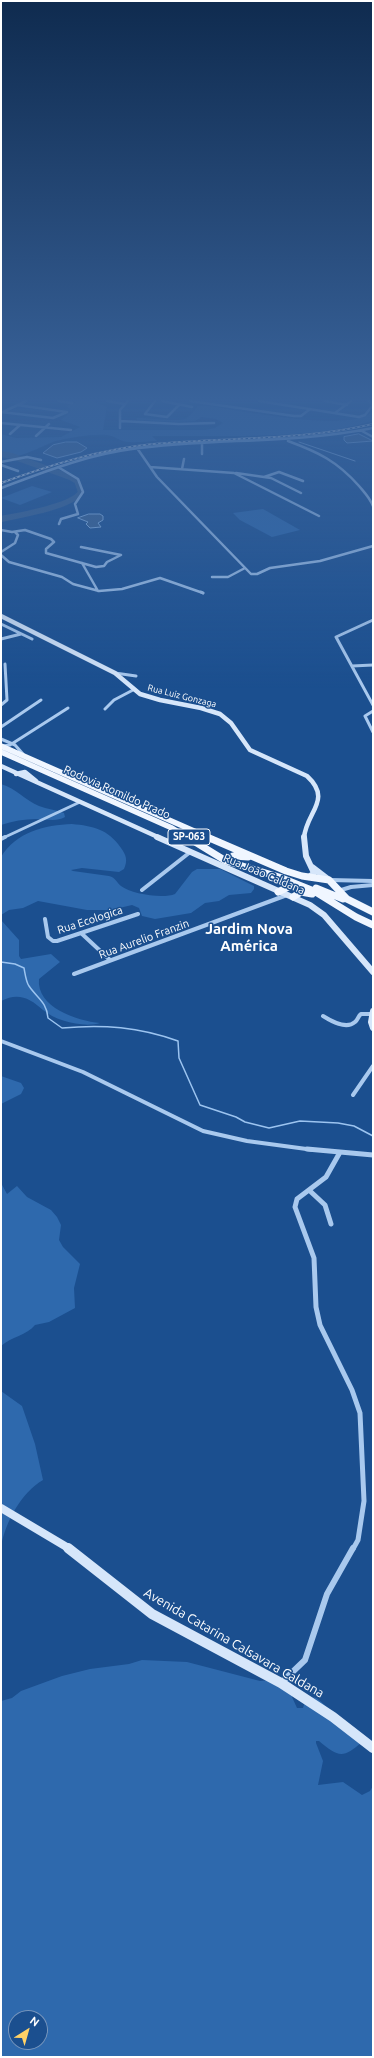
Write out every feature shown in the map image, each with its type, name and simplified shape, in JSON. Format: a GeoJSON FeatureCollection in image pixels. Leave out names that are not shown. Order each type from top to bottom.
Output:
{"type":"FeatureCollection","features":[{"type":"Feature","properties":{"kind":"main road"},"geometry":{"type":"LineString","coordinates":[[1,746],[95,786],[129,803],[269,864],[294,874],[329,880],[347,899],[373,910]]}},
{"type":"Feature","properties":{"kind":"main road","name":"Rodovia Romildo Prado"},"geometry":{"type":"LineString","coordinates":[[1,751],[188,832],[269,864],[320,890],[347,899]]}},
{"type":"Feature","properties":{"kind":"main road","name":"Rodovia Romildo Prado"},"geometry":{"type":"LineString","coordinates":[[1,751],[172,828],[226,862],[272,875],[314,891],[352,914]]}},
{"type":"Feature","properties":{"kind":"main road"},"geometry":{"type":"LineString","coordinates":[[269,864],[244,856],[235,856],[231,858],[240,865],[272,875],[290,885],[284,890],[278,892]]}},
{"type":"Feature","properties":{"kind":"main road"},"geometry":{"type":"LineString","coordinates":[[290,896],[305,892],[373,923]]}},
{"type":"Feature","properties":{"kind":"street"},"geometry":{"type":"LineString","coordinates":[[59,524],[61,519],[78,514],[75,504],[80,497]]}},
{"type":"Feature","properties":{"kind":"street"},"geometry":{"type":"LineString","coordinates":[[178,497],[251,574],[256,574],[268,568],[316,562],[373,546]]}},
{"type":"Feature","properties":{"kind":"street"},"geometry":{"type":"LineString","coordinates":[[281,497],[320,516]]}},
{"type":"Feature","properties":{"kind":"street"},"geometry":{"type":"LineString","coordinates":[[369,497],[373,506]]}},
{"type":"Feature","properties":{"kind":"street"},"geometry":{"type":"LineString","coordinates":[[1,530],[16,532],[26,530],[52,539],[54,542],[46,550],[46,553],[82,563],[103,567],[121,555],[80,547]]}},
{"type":"Feature","properties":{"kind":"street"},"geometry":{"type":"LineString","coordinates":[[16,532],[18,535],[15,543],[1,553],[9,562],[62,577],[73,584],[99,591],[122,589],[160,578],[203,593]]}},
{"type":"Feature","properties":{"kind":"street"},"geometry":{"type":"LineString","coordinates":[[82,563],[99,591]]}},
{"type":"Feature","properties":{"kind":"street"},"geometry":{"type":"LineString","coordinates":[[212,577],[228,576],[245,568]]}},
{"type":"Feature","properties":{"kind":"street","name":"Rua Luiz Gonzaga"},"geometry":{"type":"LineString","coordinates":[[1,616],[115,673],[124,679],[133,690],[155,700],[197,707],[221,715],[232,724],[241,741],[251,750],[300,772],[314,783],[319,791],[319,798],[304,834],[304,848],[311,866]]}},
{"type":"Feature","properties":{"kind":"street"},"geometry":{"type":"LineString","coordinates":[[372,622],[337,636],[373,705]]}},
{"type":"Feature","properties":{"kind":"street"},"geometry":{"type":"LineString","coordinates":[[2,625],[32,639]]}},
{"type":"Feature","properties":{"kind":"street"},"geometry":{"type":"LineString","coordinates":[[1,639],[21,634]]}},
{"type":"Feature","properties":{"kind":"street"},"geometry":{"type":"LineString","coordinates":[[1,705],[7,700],[5,664]]}},
{"type":"Feature","properties":{"kind":"street"},"geometry":{"type":"LineString","coordinates":[[352,666],[373,665]]}},
{"type":"Feature","properties":{"kind":"street"},"geometry":{"type":"LineString","coordinates":[[115,673],[136,676]]}},
{"type":"Feature","properties":{"kind":"street"},"geometry":{"type":"LineString","coordinates":[[105,709],[114,700],[133,690]]}},
{"type":"Feature","properties":{"kind":"street"},"geometry":{"type":"LineString","coordinates":[[1,727],[36,705],[41,700]]}},
{"type":"Feature","properties":{"kind":"street"},"geometry":{"type":"LineString","coordinates":[[1,746],[8,746],[68,708]]}},
{"type":"Feature","properties":{"kind":"street"},"geometry":{"type":"LineString","coordinates":[[373,711],[366,714],[366,719],[373,732]]}},
{"type":"Feature","properties":{"kind":"street"},"geometry":{"type":"LineString","coordinates":[[1,738],[12,743],[25,756]]}},
{"type":"Feature","properties":{"kind":"street","name":"Rua João Caldana"},"geometry":{"type":"LineString","coordinates":[[1,766],[189,853],[310,905],[324,915],[373,972]]}},
{"type":"Feature","properties":{"kind":"street"},"geometry":{"type":"LineString","coordinates":[[1,839],[80,802]]}},
{"type":"Feature","properties":{"kind":"street"},"geometry":{"type":"LineString","coordinates":[[142,890],[189,853]]}},
{"type":"Feature","properties":{"kind":"street"},"geometry":{"type":"LineString","coordinates":[[309,877],[314,874],[311,866]]}},
{"type":"Feature","properties":{"kind":"street"},"geometry":{"type":"LineString","coordinates":[[311,866],[329,880],[373,881]]}},
{"type":"Feature","properties":{"kind":"street"},"geometry":{"type":"LineString","coordinates":[[338,891],[344,888],[373,885]]}},
{"type":"Feature","properties":{"kind":"street","name":"Rua Aurelio Franzin"},"geometry":{"type":"LineString","coordinates":[[74,974],[290,896]]}},
{"type":"Feature","properties":{"kind":"street","name":"Rua Ecologica"},"geometry":{"type":"LineString","coordinates":[[45,919],[48,937],[53,941],[57,941],[138,914]]}},
{"type":"Feature","properties":{"kind":"street"},"geometry":{"type":"LineString","coordinates":[[81,933],[110,960]]}},
{"type":"Feature","properties":{"kind":"street"},"geometry":{"type":"LineString","coordinates":[[323,1016],[338,1024],[344,1025],[354,1022],[361,1014],[372,1013],[373,1028]]}},
{"type":"Feature","properties":{"kind":"street"},"geometry":{"type":"LineString","coordinates":[[1,1040],[83,1072],[132,1095],[195,1128],[254,1142],[339,1154],[373,1155]]}},
{"type":"Feature","properties":{"kind":"street"},"geometry":{"type":"LineString","coordinates":[[353,1095],[373,1066]]}},
{"type":"Feature","properties":{"kind":"street"},"geometry":{"type":"LineString","coordinates":[[281,1683],[305,1660],[327,1594],[358,1540],[364,1501],[360,1413],[357,1400],[354,1388],[335,1355],[316,1313],[314,1298],[314,1257],[295,1207],[297,1199],[310,1191],[326,1177],[339,1154]]}},
{"type":"Feature","properties":{"kind":"street"},"geometry":{"type":"LineString","coordinates":[[310,1191],[325,1205],[331,1224]]}},
{"type":"Feature","properties":{"kind":"street","name":"Avenida Catarina Calsavara Caldana"},"geometry":{"type":"LineString","coordinates":[[1,1508],[70,1549],[152,1614],[250,1665],[281,1683],[333,1717],[373,1748]]}},
{"type":"Feature","properties":{"kind":"shaded area"},"geometry":{"type":"Polygon","coordinates":[[[3,497],[40,497],[20,505],[1,498],[3,497]]]}},
{"type":"Feature","properties":{"kind":"shaded area"},"geometry":{"type":"Polygon","coordinates":[[[263,509],[300,530],[272,537],[240,520],[233,513],[263,509]]]}},
{"type":"Feature","properties":{"kind":"shaded area"},"geometry":{"type":"Polygon","coordinates":[[[89,514],[100,514],[103,516],[103,520],[98,523],[101,527],[90,528],[86,524],[88,522],[78,518],[89,514]]]}},
{"type":"Feature","properties":{"kind":"shaded area"},"geometry":{"type":"Polygon","coordinates":[[[1,784],[11,788],[39,806],[64,813],[65,817],[55,820],[23,820],[1,825],[1,784]]]}},
{"type":"Feature","properties":{"kind":"shaded area"},"geometry":{"type":"Polygon","coordinates":[[[72,824],[93,827],[111,837],[121,848],[126,860],[124,869],[119,872],[82,868],[71,870],[73,871],[109,876],[115,879],[126,889],[155,896],[175,894],[192,872],[197,869],[220,869],[254,886],[254,889],[251,893],[229,895],[219,901],[205,903],[191,913],[155,919],[142,916],[139,908],[132,905],[111,910],[87,910],[38,901],[23,908],[9,910],[1,915],[1,857],[7,848],[23,836],[42,828],[72,824]]]}},
{"type":"Feature","properties":{"kind":"shaded area"},"geometry":{"type":"Polygon","coordinates":[[[1,920],[19,940],[19,956],[21,959],[51,954],[60,962],[39,979],[40,989],[44,997],[51,1005],[70,1016],[100,1023],[86,1025],[63,1020],[49,1014],[33,1002],[24,998],[13,997],[1,1001],[1,920]]]}},
{"type":"Feature","properties":{"kind":"shaded area"},"geometry":{"type":"Polygon","coordinates":[[[1,1076],[21,1083],[24,1088],[21,1094],[1,1104],[1,1076]]]}},
{"type":"Feature","properties":{"kind":"shaded area"},"geometry":{"type":"Polygon","coordinates":[[[1,1183],[7,1194],[17,1186],[27,1197],[51,1210],[61,1225],[59,1240],[63,1247],[80,1264],[74,1288],[75,1308],[49,1322],[35,1325],[28,1331],[9,1340],[1,1346],[1,1183]]]}},
{"type":"Feature","properties":{"kind":"shaded area"},"geometry":{"type":"Polygon","coordinates":[[[1,1391],[22,1406],[35,1444],[43,1480],[28,1492],[21,1500],[7,1527],[1,1546],[1,1391]]]}},
{"type":"Feature","properties":{"kind":"shaded area"},"geometry":{"type":"Polygon","coordinates":[[[142,1660],[187,1662],[260,1681],[287,1679],[291,1683],[292,1697],[297,1708],[303,1708],[306,1698],[316,1698],[362,1742],[350,1751],[340,1754],[331,1750],[319,1741],[316,1741],[316,1743],[323,1761],[318,1785],[343,1782],[362,1795],[370,1791],[373,1786],[373,2057],[1,2057],[1,1701],[12,1698],[21,1691],[62,1676],[90,1669],[129,1664],[142,1660]]]}},
{"type":"Feature","properties":{"kind":"waterway"},"geometry":{"type":"LineString","coordinates":[[1,519],[44,510],[68,502],[76,497]]}},
{"type":"Feature","properties":{"kind":"waterway"},"geometry":{"type":"LineString","coordinates":[[1,962],[15,964],[24,968],[28,984],[44,1004],[48,1018],[62,1028],[92,1026],[121,1028],[149,1032],[178,1041],[179,1058],[200,1105],[236,1117],[245,1122],[269,1128],[300,1121],[338,1123],[354,1126],[373,1136]]}},
{"type":"Feature","properties":{"kind":"district","name":"Jardim Nova América"},"geometry":{"type":"Point","coordinates":[249,938]}}]}
